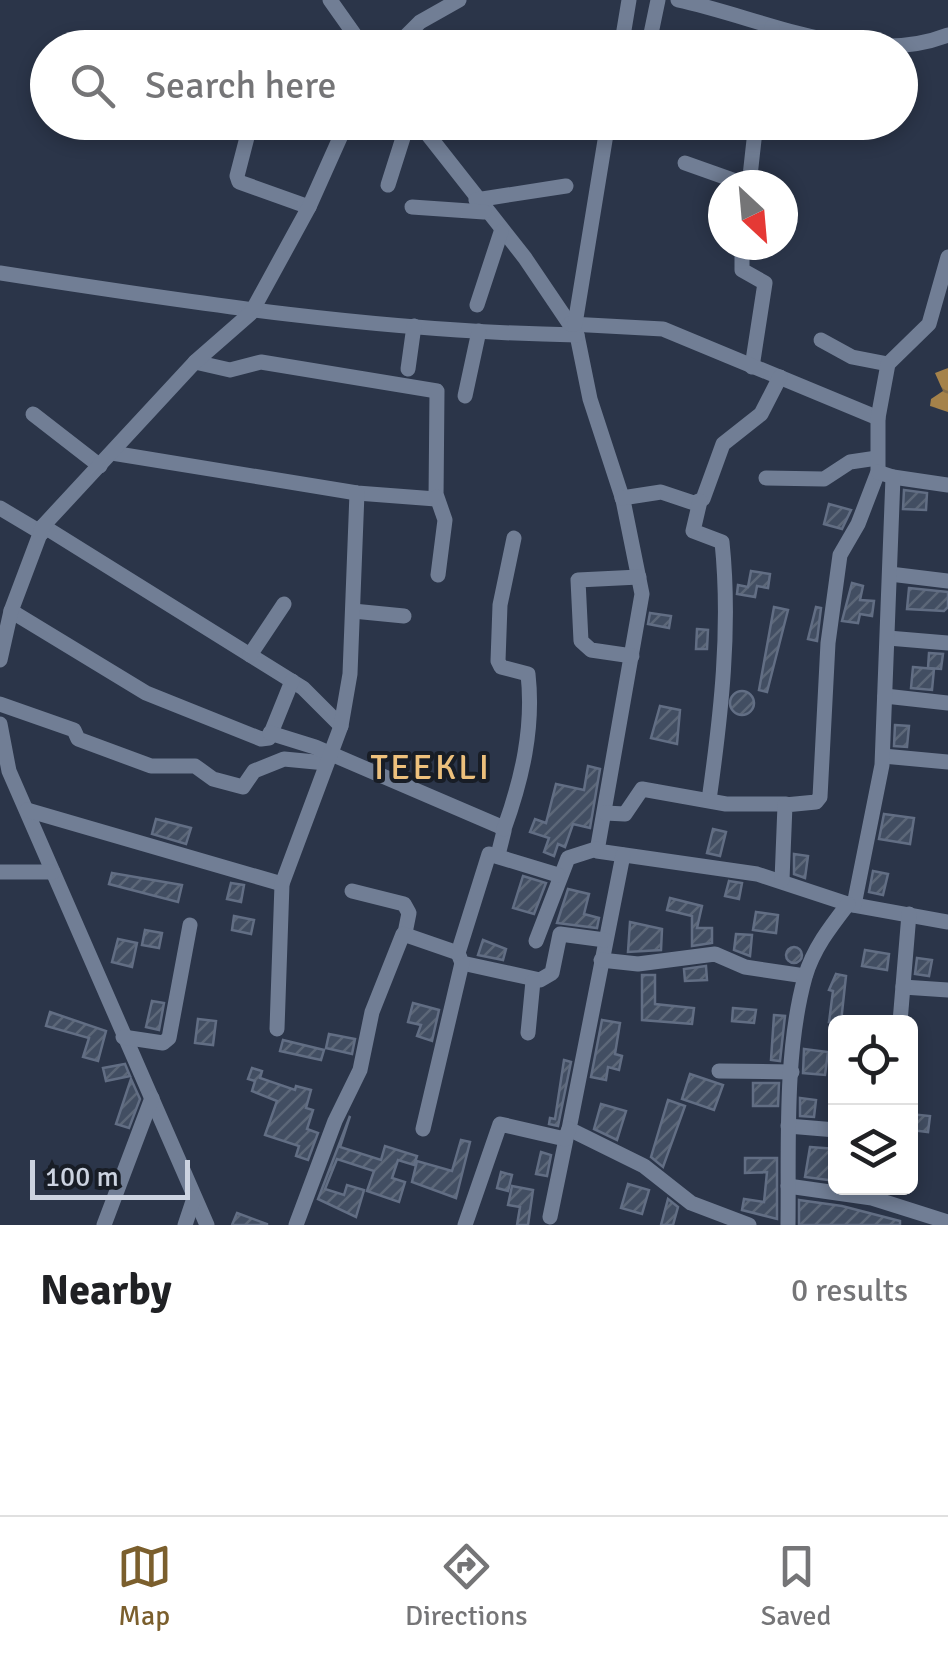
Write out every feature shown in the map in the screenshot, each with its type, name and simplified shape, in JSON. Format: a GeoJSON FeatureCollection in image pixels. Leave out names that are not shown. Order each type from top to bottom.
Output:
{"type":"FeatureCollection","features":[{"type":"Feature","properties":{"kind":"street"},"geometry":{"type":"LineString","coordinates":[[330,0],[351,30]]}},
{"type":"Feature","properties":{"kind":"street"},"geometry":{"type":"LineString","coordinates":[[412,30],[459,0]]}},
{"type":"Feature","properties":{"kind":"street"},"geometry":{"type":"LineString","coordinates":[[624,30],[629,0]]}},
{"type":"Feature","properties":{"kind":"street"},"geometry":{"type":"LineString","coordinates":[[652,30],[658,0]]}},
{"type":"Feature","properties":{"kind":"street"},"geometry":{"type":"LineString","coordinates":[[678,0],[786,30]]}},
{"type":"Feature","properties":{"kind":"street"},"geometry":{"type":"LineString","coordinates":[[918,42],[948,36]]}},
{"type":"Feature","properties":{"kind":"street"},"geometry":{"type":"LineString","coordinates":[[246,140],[237,176],[240,182],[309,207]]}},
{"type":"Feature","properties":{"kind":"street"},"geometry":{"type":"LineString","coordinates":[[0,660],[11,611],[42,530],[195,362],[251,313],[309,207],[339,140]]}},
{"type":"Feature","properties":{"kind":"street"},"geometry":{"type":"LineString","coordinates":[[388,185],[402,140]]}},
{"type":"Feature","properties":{"kind":"street"},"geometry":{"type":"LineString","coordinates":[[431,140],[574,328]]}},
{"type":"Feature","properties":{"kind":"street"},"geometry":{"type":"LineString","coordinates":[[596,849],[642,594],[622,498],[590,399],[574,328],[605,140]]}},
{"type":"Feature","properties":{"kind":"street"},"geometry":{"type":"LineString","coordinates":[[750,170],[754,140]]}},
{"type":"Feature","properties":{"kind":"street"},"geometry":{"type":"LineString","coordinates":[[686,163],[708,171]]}},
{"type":"Feature","properties":{"kind":"street"},"geometry":{"type":"LineString","coordinates":[[412,206],[480,206],[566,186]]}},
{"type":"Feature","properties":{"kind":"street"},"geometry":{"type":"LineString","coordinates":[[477,305],[501,232]]}},
{"type":"Feature","properties":{"kind":"street"},"geometry":{"type":"LineString","coordinates":[[788,1225],[788,1126],[805,976],[827,930],[851,904],[883,756],[890,574],[878,418],[888,364],[929,324],[948,257]]}},
{"type":"Feature","properties":{"kind":"street"},"geometry":{"type":"LineString","coordinates":[[741,260],[740,267],[765,283],[752,367]]}},
{"type":"Feature","properties":{"kind":"street"},"geometry":{"type":"LineString","coordinates":[[0,274],[251,313],[478,331],[663,328],[878,418]]}},
{"type":"Feature","properties":{"kind":"street"},"geometry":{"type":"LineString","coordinates":[[408,368],[414,326]]}},
{"type":"Feature","properties":{"kind":"street"},"geometry":{"type":"LineString","coordinates":[[465,396],[478,331]]}},
{"type":"Feature","properties":{"kind":"street"},"geometry":{"type":"LineString","coordinates":[[821,340],[852,357],[888,364]]}},
{"type":"Feature","properties":{"kind":"street"},"geometry":{"type":"LineString","coordinates":[[195,362],[230,370],[262,362],[437,392],[436,497],[445,520],[438,575]]}},
{"type":"Feature","properties":{"kind":"street"},"geometry":{"type":"LineString","coordinates":[[709,800],[724,700],[722,542],[692,530],[724,444],[761,414],[780,376]]}},
{"type":"Feature","properties":{"kind":"street"},"geometry":{"type":"LineString","coordinates":[[34,414],[100,466]]}},
{"type":"Feature","properties":{"kind":"street"},"geometry":{"type":"LineString","coordinates":[[112,453],[357,494],[429,502],[436,497]]}},
{"type":"Feature","properties":{"kind":"street"},"geometry":{"type":"LineString","coordinates":[[766,478],[824,479],[844,464],[948,485]]}},
{"type":"Feature","properties":{"kind":"street"},"geometry":{"type":"LineString","coordinates":[[605,813],[625,814],[642,789],[709,800],[816,802],[820,797],[828,643],[838,566],[883,469]]}},
{"type":"Feature","properties":{"kind":"street"},"geometry":{"type":"LineString","coordinates":[[622,498],[661,492],[700,501]]}},
{"type":"Feature","properties":{"kind":"street"},"geometry":{"type":"LineString","coordinates":[[277,1029],[282,884],[341,726],[350,674],[357,494]]}},
{"type":"Feature","properties":{"kind":"street"},"geometry":{"type":"LineString","coordinates":[[0,508],[292,681],[341,726]]}},
{"type":"Feature","properties":{"kind":"street"},"geometry":{"type":"LineString","coordinates":[[498,855],[523,770],[530,719],[528,674],[501,668],[498,661],[500,605],[514,538]]}},
{"type":"Feature","properties":{"kind":"street"},"geometry":{"type":"LineString","coordinates":[[890,574],[948,581]]}},
{"type":"Feature","properties":{"kind":"street"},"geometry":{"type":"LineString","coordinates":[[632,656],[590,650],[581,641],[578,579],[639,577]]}},
{"type":"Feature","properties":{"kind":"street"},"geometry":{"type":"LineString","coordinates":[[250,655],[284,604]]}},
{"type":"Feature","properties":{"kind":"street"},"geometry":{"type":"LineString","coordinates":[[11,611],[178,709],[261,739],[270,733],[292,681]]}},
{"type":"Feature","properties":{"kind":"street"},"geometry":{"type":"LineString","coordinates":[[352,611],[404,616]]}},
{"type":"Feature","properties":{"kind":"street"},"geometry":{"type":"LineString","coordinates":[[888,638],[948,643]]}},
{"type":"Feature","properties":{"kind":"street"},"geometry":{"type":"LineString","coordinates":[[886,696],[948,703]]}},
{"type":"Feature","properties":{"kind":"street"},"geometry":{"type":"LineString","coordinates":[[0,704],[74,730],[78,739],[151,766],[192,765],[213,779],[242,787],[254,771],[284,759],[327,759]]}},
{"type":"Feature","properties":{"kind":"street"},"geometry":{"type":"LineString","coordinates":[[1,731],[9,771],[207,1225]]}},
{"type":"Feature","properties":{"kind":"street"},"geometry":{"type":"LineString","coordinates":[[270,733],[327,759],[409,785],[504,829]]}},
{"type":"Feature","properties":{"kind":"street"},"geometry":{"type":"LineString","coordinates":[[883,756],[948,762]]}},
{"type":"Feature","properties":{"kind":"street"},"geometry":{"type":"LineString","coordinates":[[782,880],[786,804]]}},
{"type":"Feature","properties":{"kind":"street"},"geometry":{"type":"LineString","coordinates":[[27,810],[282,884]]}},
{"type":"Feature","properties":{"kind":"street"},"geometry":{"type":"LineString","coordinates":[[536,941],[558,875],[575,852],[596,849],[782,880],[851,904],[948,922]]}},
{"type":"Feature","properties":{"kind":"street"},"geometry":{"type":"LineString","coordinates":[[423,1128],[484,862],[489,854],[498,855],[558,875]]}},
{"type":"Feature","properties":{"kind":"street"},"geometry":{"type":"LineString","coordinates":[[550,1217],[623,855]]}},
{"type":"Feature","properties":{"kind":"street"},"geometry":{"type":"LineString","coordinates":[[0,872],[53,872]]}},
{"type":"Feature","properties":{"kind":"street"},"geometry":{"type":"LineString","coordinates":[[296,1225],[335,1121],[360,1070],[372,1012],[405,933],[409,910],[404,904],[352,891]]}},
{"type":"Feature","properties":{"kind":"street"},"geometry":{"type":"LineString","coordinates":[[901,1015],[909,914]]}},
{"type":"Feature","properties":{"kind":"street"},"geometry":{"type":"LineString","coordinates":[[124,1037],[163,1043],[169,1038],[190,925]]}},
{"type":"Feature","properties":{"kind":"street"},"geometry":{"type":"LineString","coordinates":[[405,933],[460,958],[533,981],[551,976],[560,934],[605,940]]}},
{"type":"Feature","properties":{"kind":"street"},"geometry":{"type":"LineString","coordinates":[[601,960],[638,964],[714,954],[745,967],[805,976]]}},
{"type":"Feature","properties":{"kind":"street"},"geometry":{"type":"LineString","coordinates":[[528,1033],[533,981]]}},
{"type":"Feature","properties":{"kind":"street"},"geometry":{"type":"LineString","coordinates":[[903,988],[948,990]]}},
{"type":"Feature","properties":{"kind":"street"},"geometry":{"type":"LineString","coordinates":[[719,1071],[792,1072]]}},
{"type":"Feature","properties":{"kind":"street"},"geometry":{"type":"LineString","coordinates":[[104,1225],[152,1098]]}},
{"type":"Feature","properties":{"kind":"street"},"geometry":{"type":"LineString","coordinates":[[465,1225],[500,1124],[567,1134],[637,1162],[691,1203],[750,1225]]}},
{"type":"Feature","properties":{"kind":"street"},"geometry":{"type":"LineString","coordinates":[[788,1126],[828,1129]]}},
{"type":"Feature","properties":{"kind":"street"},"geometry":{"type":"LineString","coordinates":[[788,1186],[872,1198],[948,1222]]}},
{"type":"Feature","properties":{"kind":"street"},"geometry":{"type":"LineString","coordinates":[[185,1225],[194,1198]]}},
{"type":"Feature","properties":{"kind":"water"},"geometry":{"type":"Polygon","coordinates":[[[948,368],[948,412],[930,406],[931,399],[943,391],[935,373],[948,368]]]}},
{"type":"Feature","properties":{"kind":"building"},"geometry":{"type":"Polygon","coordinates":[[[904,490],[927,493],[926,510],[903,509],[904,490]]]}},
{"type":"Feature","properties":{"kind":"building"},"geometry":{"type":"Polygon","coordinates":[[[829,504],[851,510],[842,529],[824,524],[829,504]]]}},
{"type":"Feature","properties":{"kind":"building"},"geometry":{"type":"Polygon","coordinates":[[[751,571],[770,574],[768,588],[757,586],[755,597],[737,594],[738,585],[748,587],[751,571]]]}},
{"type":"Feature","properties":{"kind":"building"},"geometry":{"type":"Polygon","coordinates":[[[852,583],[863,586],[860,600],[874,601],[872,616],[860,614],[858,623],[842,621],[852,583]]]}},
{"type":"Feature","properties":{"kind":"building"},"geometry":{"type":"Polygon","coordinates":[[[909,588],[948,592],[948,607],[944,611],[907,609],[909,588]]]}},
{"type":"Feature","properties":{"kind":"building"},"geometry":{"type":"Polygon","coordinates":[[[774,607],[788,610],[767,692],[759,690],[774,607]]]}},
{"type":"Feature","properties":{"kind":"building"},"geometry":{"type":"Polygon","coordinates":[[[816,607],[821,608],[817,641],[808,639],[816,607]]]}},
{"type":"Feature","properties":{"kind":"building"},"geometry":{"type":"Polygon","coordinates":[[[650,613],[671,616],[669,628],[648,624],[650,613]]]}},
{"type":"Feature","properties":{"kind":"building"},"geometry":{"type":"Polygon","coordinates":[[[697,629],[708,630],[707,649],[696,649],[697,629]]]}},
{"type":"Feature","properties":{"kind":"building"},"geometry":{"type":"Polygon","coordinates":[[[929,653],[943,654],[941,669],[928,668],[929,653]]]}},
{"type":"Feature","properties":{"kind":"building"},"geometry":{"type":"Polygon","coordinates":[[[913,667],[934,669],[932,690],[911,688],[913,667]]]}},
{"type":"Feature","properties":{"kind":"building"},"geometry":{"type":"Polygon","coordinates":[[[742,691],[754,703],[742,715],[730,703],[742,691]]]}},
{"type":"Feature","properties":{"kind":"building"},"geometry":{"type":"Polygon","coordinates":[[[660,706],[680,710],[677,744],[651,738],[660,706]]]}},
{"type":"Feature","properties":{"kind":"building"},"geometry":{"type":"Polygon","coordinates":[[[895,725],[909,726],[907,747],[894,746],[895,725]]]}},
{"type":"Feature","properties":{"kind":"building"},"geometry":{"type":"Polygon","coordinates":[[[588,766],[600,769],[590,828],[573,824],[565,847],[558,844],[554,856],[544,852],[549,838],[530,832],[535,819],[546,823],[556,784],[584,790],[588,766]]]}},
{"type":"Feature","properties":{"kind":"building"},"geometry":{"type":"Polygon","coordinates":[[[884,814],[914,818],[910,844],[879,839],[884,814]]]}},
{"type":"Feature","properties":{"kind":"building"},"geometry":{"type":"Polygon","coordinates":[[[156,819],[191,828],[186,844],[152,834],[156,819]]]}},
{"type":"Feature","properties":{"kind":"building"},"geometry":{"type":"Polygon","coordinates":[[[713,829],[726,832],[720,856],[707,853],[713,829]]]}},
{"type":"Feature","properties":{"kind":"building"},"geometry":{"type":"Polygon","coordinates":[[[794,854],[808,856],[805,878],[794,874],[794,854]]]}},
{"type":"Feature","properties":{"kind":"building"},"geometry":{"type":"Polygon","coordinates":[[[873,871],[888,874],[883,895],[869,892],[873,871]]]}},
{"type":"Feature","properties":{"kind":"building"},"geometry":{"type":"Polygon","coordinates":[[[112,873],[182,885],[178,902],[109,884],[112,873]]]}},
{"type":"Feature","properties":{"kind":"building"},"geometry":{"type":"Polygon","coordinates":[[[523,876],[546,883],[534,914],[513,908],[523,876]]]}},
{"type":"Feature","properties":{"kind":"building"},"geometry":{"type":"Polygon","coordinates":[[[729,881],[742,883],[739,899],[725,896],[729,881]]]}},
{"type":"Feature","properties":{"kind":"building"},"geometry":{"type":"Polygon","coordinates":[[[231,883],[244,885],[241,902],[227,899],[231,883]]]}},
{"type":"Feature","properties":{"kind":"building"},"geometry":{"type":"Polygon","coordinates":[[[568,889],[589,894],[584,914],[599,918],[597,928],[557,923],[568,889]]]}},
{"type":"Feature","properties":{"kind":"building"},"geometry":{"type":"Polygon","coordinates":[[[670,898],[702,906],[697,928],[712,928],[712,943],[692,946],[692,916],[667,910],[670,898]]]}},
{"type":"Feature","properties":{"kind":"building"},"geometry":{"type":"Polygon","coordinates":[[[756,912],[778,915],[776,933],[753,930],[756,912]]]}},
{"type":"Feature","properties":{"kind":"building"},"geometry":{"type":"Polygon","coordinates":[[[234,916],[254,920],[251,934],[232,930],[234,916]]]}},
{"type":"Feature","properties":{"kind":"building"},"geometry":{"type":"Polygon","coordinates":[[[630,922],[662,929],[661,950],[628,952],[630,922]]]}},
{"type":"Feature","properties":{"kind":"building"},"geometry":{"type":"Polygon","coordinates":[[[145,930],[162,933],[159,948],[142,945],[145,930]]]}},
{"type":"Feature","properties":{"kind":"building"},"geometry":{"type":"Polygon","coordinates":[[[736,934],[752,935],[750,956],[734,950],[736,934]]]}},
{"type":"Feature","properties":{"kind":"building"},"geometry":{"type":"Polygon","coordinates":[[[118,939],[137,943],[132,967],[112,962],[118,939]]]}},
{"type":"Feature","properties":{"kind":"building"},"geometry":{"type":"Polygon","coordinates":[[[483,940],[506,949],[503,960],[478,955],[483,940]]]}},
{"type":"Feature","properties":{"kind":"building"},"geometry":{"type":"Polygon","coordinates":[[[794,947],[802,955],[794,963],[786,955],[794,947]]]}},
{"type":"Feature","properties":{"kind":"building"},"geometry":{"type":"Polygon","coordinates":[[[865,950],[889,954],[887,970],[862,966],[865,950]]]}},
{"type":"Feature","properties":{"kind":"building"},"geometry":{"type":"Polygon","coordinates":[[[917,958],[932,960],[929,976],[915,974],[917,958]]]}},
{"type":"Feature","properties":{"kind":"building"},"geometry":{"type":"Polygon","coordinates":[[[706,966],[707,980],[685,981],[684,969],[706,966]]]}},
{"type":"Feature","properties":{"kind":"building"},"geometry":{"type":"Polygon","coordinates":[[[836,974],[846,976],[842,1015],[830,1015],[833,991],[829,990],[836,974]]]}},
{"type":"Feature","properties":{"kind":"building"},"geometry":{"type":"Polygon","coordinates":[[[642,975],[655,975],[655,1004],[694,1008],[692,1024],[642,1020],[642,975]]]}},
{"type":"Feature","properties":{"kind":"building"},"geometry":{"type":"Polygon","coordinates":[[[152,1001],[164,1003],[159,1030],[146,1027],[152,1001]]]}},
{"type":"Feature","properties":{"kind":"building"},"geometry":{"type":"Polygon","coordinates":[[[413,1003],[439,1010],[432,1041],[417,1036],[421,1025],[408,1022],[413,1003]]]}},
{"type":"Feature","properties":{"kind":"building"},"geometry":{"type":"Polygon","coordinates":[[[733,1008],[756,1010],[754,1023],[732,1021],[733,1008]]]}},
{"type":"Feature","properties":{"kind":"building"},"geometry":{"type":"Polygon","coordinates":[[[50,1012],[106,1031],[98,1061],[83,1057],[89,1038],[46,1026],[50,1012]]]}},
{"type":"Feature","properties":{"kind":"building"},"geometry":{"type":"Polygon","coordinates":[[[774,1015],[785,1016],[780,1061],[771,1060],[774,1015]]]}},
{"type":"Feature","properties":{"kind":"building"},"geometry":{"type":"Polygon","coordinates":[[[198,1019],[216,1021],[213,1045],[195,1043],[198,1019]]]}},
{"type":"Feature","properties":{"kind":"building"},"geometry":{"type":"Polygon","coordinates":[[[602,1020],[620,1023],[615,1054],[622,1056],[619,1070],[608,1067],[606,1080],[591,1077],[602,1020]]]}},
{"type":"Feature","properties":{"kind":"building"},"geometry":{"type":"Polygon","coordinates":[[[329,1034],[355,1039],[352,1054],[326,1048],[329,1034]]]}},
{"type":"Feature","properties":{"kind":"building"},"geometry":{"type":"Polygon","coordinates":[[[283,1040],[324,1050],[321,1060],[280,1051],[283,1040]]]}},
{"type":"Feature","properties":{"kind":"building"},"geometry":{"type":"Polygon","coordinates":[[[804,1049],[828,1052],[825,1075],[803,1073],[804,1049]]]}},
{"type":"Feature","properties":{"kind":"building"},"geometry":{"type":"Polygon","coordinates":[[[564,1060],[571,1062],[558,1126],[549,1124],[550,1118],[555,1119],[564,1060]]]}},
{"type":"Feature","properties":{"kind":"building"},"geometry":{"type":"Polygon","coordinates":[[[125,1064],[130,1076],[106,1081],[103,1068],[125,1064]]]}},
{"type":"Feature","properties":{"kind":"building"},"geometry":{"type":"Polygon","coordinates":[[[252,1068],[262,1071],[260,1078],[295,1090],[296,1086],[311,1090],[306,1108],[313,1110],[307,1129],[318,1133],[308,1160],[296,1156],[299,1146],[265,1135],[277,1101],[252,1091],[255,1081],[248,1079],[252,1068]]]}},
{"type":"Feature","properties":{"kind":"building"},"geometry":{"type":"Polygon","coordinates":[[[690,1074],[723,1085],[714,1110],[682,1099],[690,1074]]]}},
{"type":"Feature","properties":{"kind":"building"},"geometry":{"type":"Polygon","coordinates":[[[131,1079],[140,1099],[129,1128],[116,1124],[131,1079]]]}},
{"type":"Feature","properties":{"kind":"building"},"geometry":{"type":"Polygon","coordinates":[[[753,1083],[779,1083],[778,1106],[753,1106],[753,1083]]]}},
{"type":"Feature","properties":{"kind":"building"},"geometry":{"type":"Polygon","coordinates":[[[800,1098],[816,1100],[814,1117],[800,1116],[800,1098]]]}},
{"type":"Feature","properties":{"kind":"building"},"geometry":{"type":"Polygon","coordinates":[[[668,1100],[685,1106],[663,1167],[651,1157],[668,1100]]]}},
{"type":"Feature","properties":{"kind":"building"},"geometry":{"type":"Polygon","coordinates":[[[601,1104],[626,1111],[617,1140],[594,1129],[601,1104]]]}},
{"type":"Feature","properties":{"kind":"building"},"geometry":{"type":"Polygon","coordinates":[[[918,1115],[930,1116],[928,1132],[918,1131],[918,1115]]]}},
{"type":"Feature","properties":{"kind":"building"},"geometry":{"type":"Polygon","coordinates":[[[350,1116],[340,1147],[381,1160],[385,1146],[417,1156],[414,1165],[398,1160],[392,1178],[405,1182],[399,1202],[367,1191],[374,1171],[337,1159],[325,1189],[344,1195],[347,1185],[364,1190],[356,1217],[318,1199],[350,1116]]]}},
{"type":"Feature","properties":{"kind":"building"},"geometry":{"type":"Polygon","coordinates":[[[461,1140],[470,1142],[456,1198],[412,1182],[417,1161],[452,1171],[461,1140]]]}},
{"type":"Feature","properties":{"kind":"building"},"geometry":{"type":"Polygon","coordinates":[[[810,1147],[828,1148],[828,1180],[805,1177],[810,1147]]]}},
{"type":"Feature","properties":{"kind":"building"},"geometry":{"type":"Polygon","coordinates":[[[541,1152],[551,1155],[547,1176],[536,1174],[541,1152]]]}},
{"type":"Feature","properties":{"kind":"building"},"geometry":{"type":"Polygon","coordinates":[[[745,1158],[777,1158],[777,1219],[742,1210],[744,1199],[764,1202],[767,1172],[745,1173],[745,1158]]]}},
{"type":"Feature","properties":{"kind":"building"},"geometry":{"type":"Polygon","coordinates":[[[501,1172],[512,1175],[508,1191],[497,1188],[501,1172]]]}},
{"type":"Feature","properties":{"kind":"building"},"geometry":{"type":"Polygon","coordinates":[[[628,1184],[649,1190],[642,1214],[621,1208],[628,1184]]]}},
{"type":"Feature","properties":{"kind":"building"},"geometry":{"type":"Polygon","coordinates":[[[512,1186],[533,1190],[528,1225],[517,1225],[520,1207],[508,1205],[512,1186]]]}},
{"type":"Feature","properties":{"kind":"building"},"geometry":{"type":"Polygon","coordinates":[[[668,1199],[678,1207],[673,1225],[661,1225],[668,1199]]]}},
{"type":"Feature","properties":{"kind":"building"},"geometry":{"type":"Polygon","coordinates":[[[799,1200],[842,1206],[900,1221],[900,1225],[799,1225],[799,1200]]]}},
{"type":"Feature","properties":{"kind":"building"},"geometry":{"type":"Polygon","coordinates":[[[237,1213],[267,1224],[267,1225],[232,1225],[237,1213]]]}},
{"type":"Feature","properties":{"kind":"district","name":"TEEKLI"},"geometry":{"type":"Point","coordinates":[431,767]}}]}
